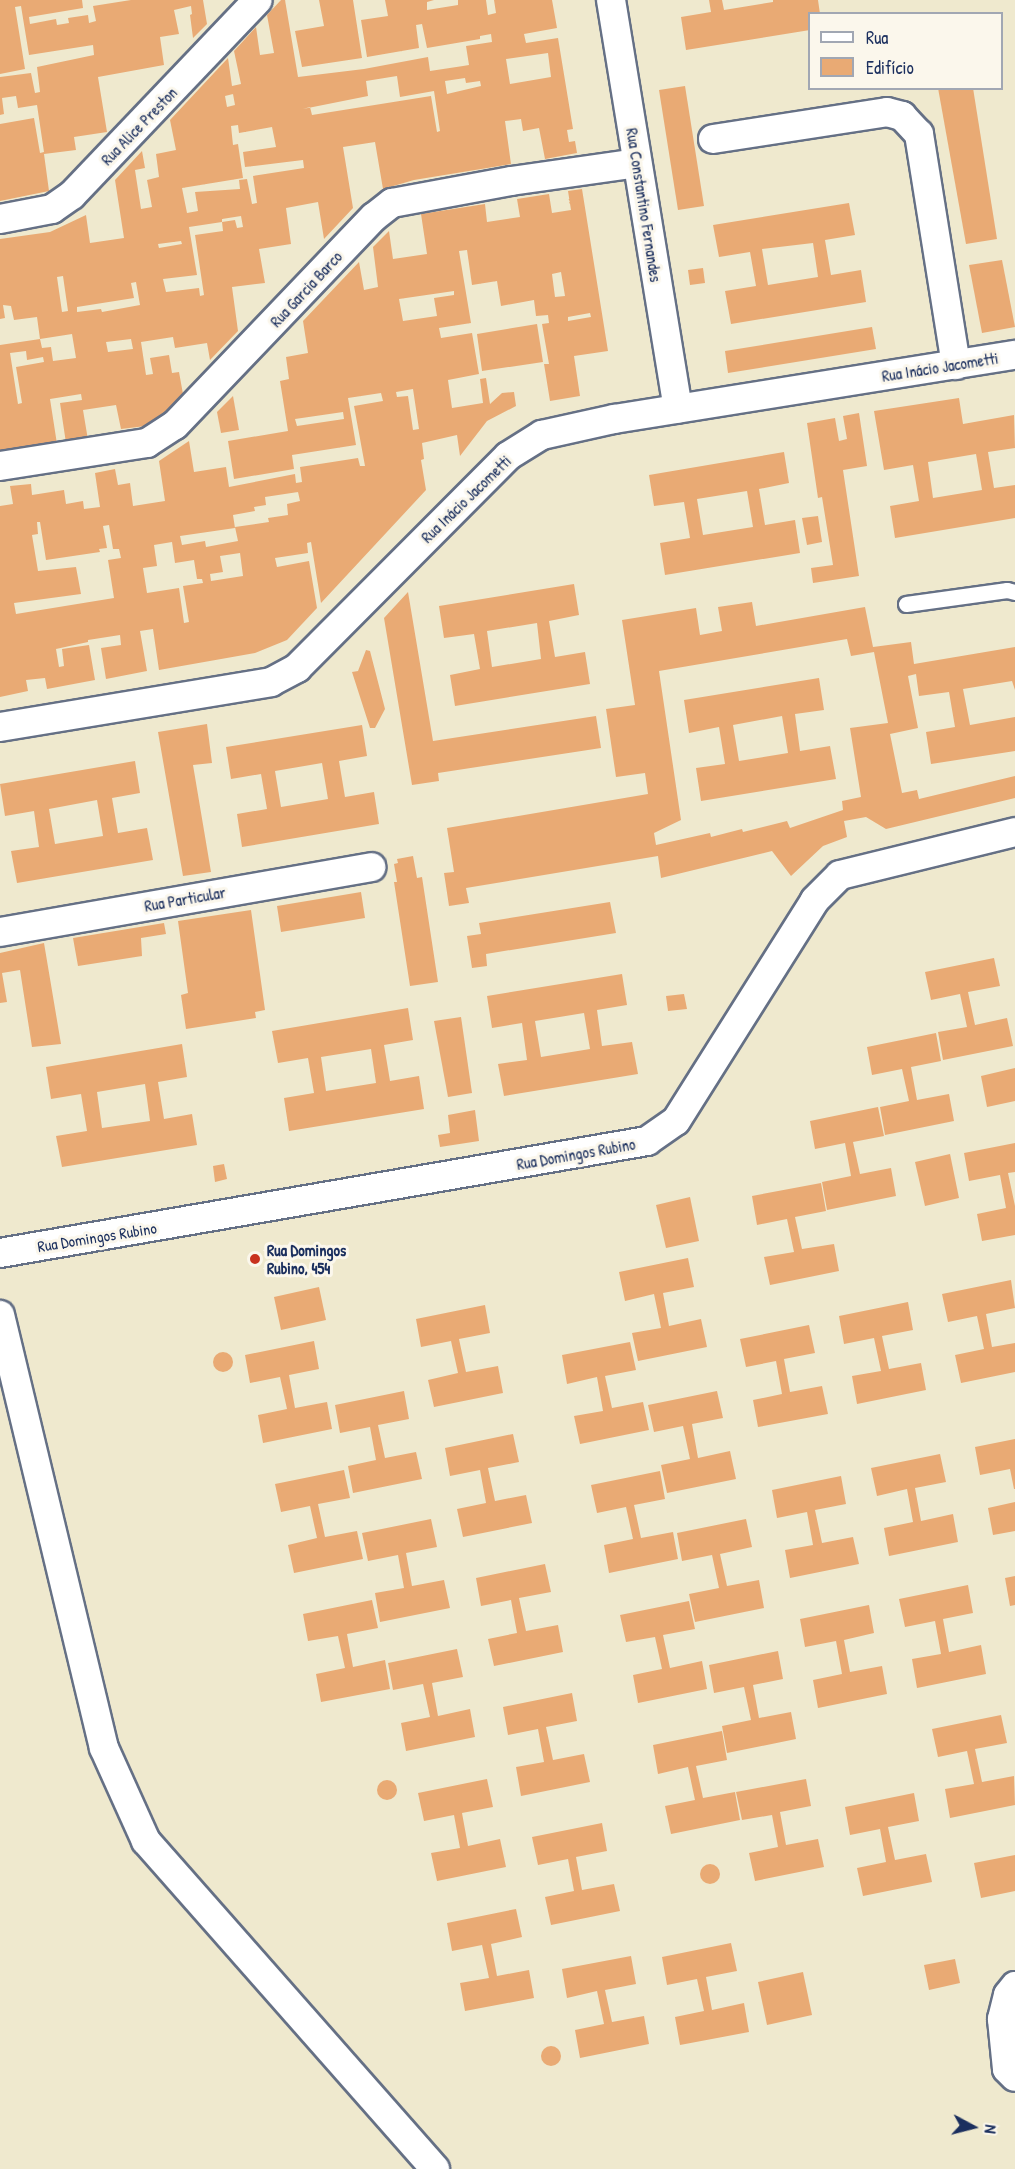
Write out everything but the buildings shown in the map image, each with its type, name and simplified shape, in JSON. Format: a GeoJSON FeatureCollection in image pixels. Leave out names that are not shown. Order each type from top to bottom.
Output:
{"type":"FeatureCollection","features":[{"type":"Feature","properties":{"kind":"street","name":"Rua Alice Preston"},"geometry":{"type":"LineString","coordinates":[[0,219],[52,208],[72,195],[258,0]]}},
{"type":"Feature","properties":{"kind":"street","name":"Rua Constantino Fernandes"},"geometry":{"type":"LineString","coordinates":[[611,0],[678,409]]}},
{"type":"Feature","properties":{"kind":"street"},"geometry":{"type":"LineString","coordinates":[[713,139],[887,112],[902,116],[919,134],[956,365]]}},
{"type":"Feature","properties":{"kind":"street","name":"Rua Garcia Barco"},"geometry":{"type":"LineString","coordinates":[[0,466],[147,443],[175,425],[374,217],[392,203],[512,181],[637,163]]}},
{"type":"Feature","properties":{"kind":"street","name":"Rua Inácio Jacometti"},"geometry":{"type":"LineString","coordinates":[[0,727],[271,682],[297,668],[508,456],[542,435],[614,419],[1015,355]]}},
{"type":"Feature","properties":{"kind":"street","name":"Rua Domingos Rubino"},"geometry":{"type":"LineString","coordinates":[[0,1253],[647,1142],[676,1121],[815,900],[840,875],[1015,832]]}},
{"type":"Feature","properties":{"kind":"street","name":"Rua Particular"},"geometry":{"type":"LineString","coordinates":[[0,932],[371,867]]}},
{"type":"Feature","properties":{"kind":"street"},"geometry":{"type":"LineString","coordinates":[[0,1315],[104,1748],[146,1841],[435,2169]]}},
{"type":"Feature","properties":{"kind":"street"},"geometry":{"type":"LineString","coordinates":[[1011,2073],[1002,2019],[1008,1995],[1015,1986]]}},
{"type":"Feature","properties":{"kind":"lane"},"geometry":{"type":"LineString","coordinates":[[906,604],[1007,590],[1015,592]]}},
{"type":"Feature","properties":{"kind":"place","name":"Rua Domingos Rubino, 454"},"geometry":{"type":"Point","coordinates":[255,1259]}}]}
